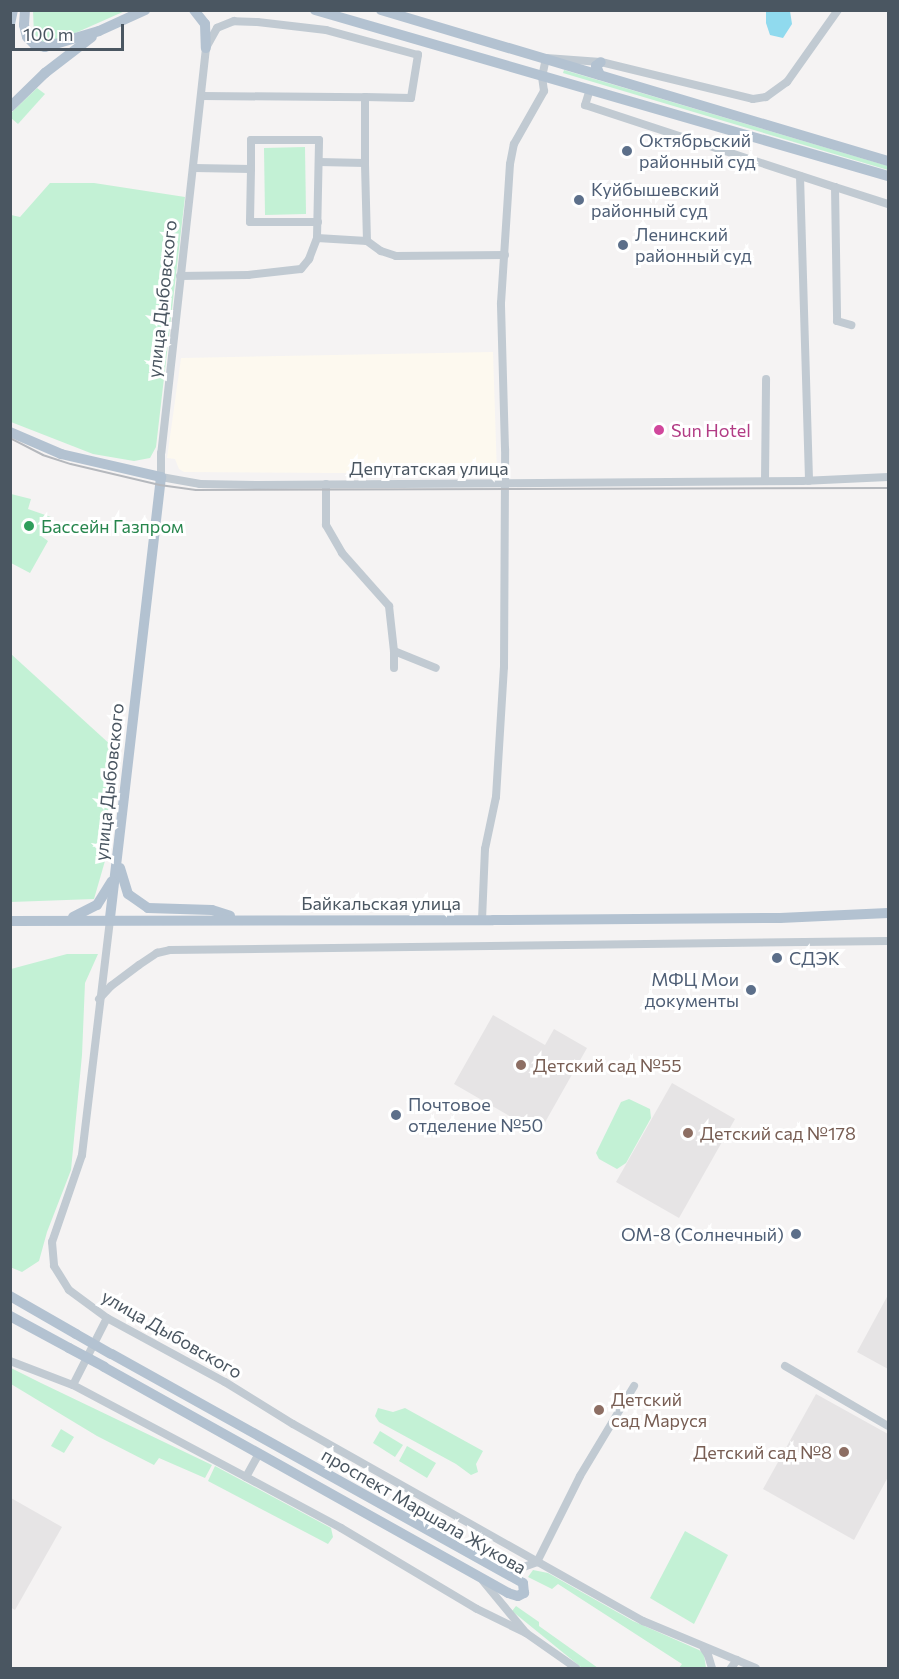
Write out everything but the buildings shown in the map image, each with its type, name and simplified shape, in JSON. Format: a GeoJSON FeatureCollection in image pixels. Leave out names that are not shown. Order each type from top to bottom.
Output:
{"type":"FeatureCollection","features":[{"type":"Feature","properties":{"kind":"main road"},"geometry":{"type":"LineString","coordinates":[[10,24],[13,10]]}},
{"type":"Feature","properties":{"kind":"main road"},"geometry":{"type":"LineString","coordinates":[[25,10],[26,32],[32,43],[41,47],[56,46],[99,31],[142,12],[155,10]]}},
{"type":"Feature","properties":{"kind":"main road"},"geometry":{"type":"LineString","coordinates":[[194,10],[205,24],[206,48]]}},
{"type":"Feature","properties":{"kind":"main road"},"geometry":{"type":"LineString","coordinates":[[315,10],[888,176]]}},
{"type":"Feature","properties":{"kind":"main road"},"geometry":{"type":"LineString","coordinates":[[381,10],[888,161]]}},
{"type":"Feature","properties":{"kind":"main road"},"geometry":{"type":"LineString","coordinates":[[10,108],[45,73],[99,31]]}},
{"type":"Feature","properties":{"kind":"main road"},"geometry":{"type":"LineString","coordinates":[[600,75],[596,66],[601,62]]}},
{"type":"Feature","properties":{"kind":"main road","name":"Депутатская улица"},"geometry":{"type":"LineString","coordinates":[[10,432],[61,454],[161,477]]}},
{"type":"Feature","properties":{"kind":"main road","name":"улица Дыбовского"},"geometry":{"type":"LineString","coordinates":[[110,920],[161,477]]}},
{"type":"Feature","properties":{"kind":"main road"},"geometry":{"type":"LineString","coordinates":[[117,867],[128,894],[148,908],[212,910],[239,919]]}},
{"type":"Feature","properties":{"kind":"main road"},"geometry":{"type":"LineString","coordinates":[[65,920],[97,905],[117,867]]}},
{"type":"Feature","properties":{"kind":"main road","name":"Байкальская улица"},"geometry":{"type":"LineString","coordinates":[[10,921],[780,918],[888,913]]}},
{"type":"Feature","properties":{"kind":"main road","name":"проспект Маршала Жукова"},"geometry":{"type":"LineString","coordinates":[[10,1296],[523,1583],[524,1593],[512,1595],[10,1316]]}},
{"type":"Feature","properties":{"kind":"street"},"geometry":{"type":"LineString","coordinates":[[482,920],[485,849],[496,797],[502,689],[505,484],[501,303],[514,144],[544,91],[542,77],[546,58],[601,62],[736,96],[753,99],[766,97],[787,82],[838,10]]}},
{"type":"Feature","properties":{"kind":"street"},"geometry":{"type":"LineString","coordinates":[[202,96],[411,98],[418,55],[353,36],[293,24],[234,21],[217,28],[206,48]]}},
{"type":"Feature","properties":{"kind":"street"},"geometry":{"type":"LineString","coordinates":[[407,51],[431,44]]}},
{"type":"Feature","properties":{"kind":"street","name":"улица Дыбовского"},"geometry":{"type":"LineString","coordinates":[[161,477],[161,453],[206,48]]}},
{"type":"Feature","properties":{"kind":"street"},"geometry":{"type":"LineString","coordinates":[[590,89],[585,105],[888,204]]}},
{"type":"Feature","properties":{"kind":"street"},"geometry":{"type":"LineString","coordinates":[[365,97],[367,241]]}},
{"type":"Feature","properties":{"kind":"street"},"geometry":{"type":"LineString","coordinates":[[180,276],[248,275],[301,269],[309,259],[317,238],[318,222],[320,140],[251,140],[250,222],[318,222]]}},
{"type":"Feature","properties":{"kind":"street"},"geometry":{"type":"LineString","coordinates":[[319,162],[365,163]]}},
{"type":"Feature","properties":{"kind":"street"},"geometry":{"type":"LineString","coordinates":[[194,168],[250,169]]}},
{"type":"Feature","properties":{"kind":"street"},"geometry":{"type":"LineString","coordinates":[[800,176],[809,481]]}},
{"type":"Feature","properties":{"kind":"street"},"geometry":{"type":"LineString","coordinates":[[835,188],[837,321],[851,325]]}},
{"type":"Feature","properties":{"kind":"street"},"geometry":{"type":"LineString","coordinates":[[317,238],[367,241],[381,251],[396,256],[505,255]]}},
{"type":"Feature","properties":{"kind":"street"},"geometry":{"type":"LineString","coordinates":[[765,481],[766,379]]}},
{"type":"Feature","properties":{"kind":"street","name":"Депутатская улица"},"geometry":{"type":"LineString","coordinates":[[161,477],[200,484],[505,484],[809,481],[888,477]]}},
{"type":"Feature","properties":{"kind":"street"},"geometry":{"type":"LineString","coordinates":[[326,484],[326,525],[342,553],[389,606],[394,668]]}},
{"type":"Feature","properties":{"kind":"street"},"geometry":{"type":"LineString","coordinates":[[394,651],[436,668]]}},
{"type":"Feature","properties":{"kind":"street","name":"улица Дыбовского"},"geometry":{"type":"LineString","coordinates":[[110,920],[82,1155],[54,1232],[52,1257],[58,1275],[69,1290],[107,1318],[643,1621],[756,1668]]}},
{"type":"Feature","properties":{"kind":"street"},"geometry":{"type":"LineString","coordinates":[[99,999],[111,986],[139,965],[157,953],[170,950],[888,941]]}},
{"type":"Feature","properties":{"kind":"street"},"geometry":{"type":"LineString","coordinates":[[73,1385],[107,1318]]}},
{"type":"Feature","properties":{"kind":"street"},"geometry":{"type":"LineString","coordinates":[[10,1361],[73,1385],[341,1528],[477,1610],[526,1633],[576,1668]]}},
{"type":"Feature","properties":{"kind":"street"},"geometry":{"type":"LineString","coordinates":[[785,1365],[888,1426]]}},
{"type":"Feature","properties":{"kind":"street"},"geometry":{"type":"LineString","coordinates":[[495,1568],[518,1569],[537,1562],[580,1476],[634,1386]]}},
{"type":"Feature","properties":{"kind":"street"},"geometry":{"type":"LineString","coordinates":[[246,1477],[259,1454]]}},
{"type":"Feature","properties":{"kind":"street"},"geometry":{"type":"LineString","coordinates":[[481,1578],[526,1633]]}},
{"type":"Feature","properties":{"kind":"street"},"geometry":{"type":"LineString","coordinates":[[701,1647],[708,1654],[712,1668]]}},
{"type":"Feature","properties":{"kind":"street"},"geometry":{"type":"LineString","coordinates":[[731,1668],[737,1660]]}},
{"type":"Feature","properties":{"kind":"shaded area"},"geometry":{"type":"Polygon","coordinates":[[[493,352],[497,474],[184,472],[179,469],[175,459],[167,458],[181,358],[493,352]]]}},
{"type":"Feature","properties":{"kind":"shaded area"},"geometry":{"type":"Polygon","coordinates":[[[493,1015],[545,1045],[554,1029],[587,1048],[539,1133],[454,1084],[493,1015]]]}},
{"type":"Feature","properties":{"kind":"shaded area"},"geometry":{"type":"Polygon","coordinates":[[[672,1083],[735,1119],[679,1218],[616,1182],[672,1083]]]}},
{"type":"Feature","properties":{"kind":"shaded area"},"geometry":{"type":"Polygon","coordinates":[[[888,1295],[888,1369],[857,1352],[888,1295]]]}},
{"type":"Feature","properties":{"kind":"shaded area"},"geometry":{"type":"Polygon","coordinates":[[[816,1394],[888,1434],[888,1477],[854,1540],[763,1489],[816,1394]]]}},
{"type":"Feature","properties":{"kind":"shaded area"},"geometry":{"type":"Polygon","coordinates":[[[11,1498],[62,1527],[15,1610],[10,1607],[11,1498]]]}},
{"type":"Feature","properties":{"kind":"green space"},"geometry":{"type":"Polygon","coordinates":[[[33,11],[125,11],[55,42],[43,42],[34,34],[33,11]]]}},
{"type":"Feature","properties":{"kind":"green space"},"geometry":{"type":"Polygon","coordinates":[[[564,70],[888,166],[888,170],[563,73],[564,70]]]}},
{"type":"Feature","properties":{"kind":"green space"},"geometry":{"type":"Polygon","coordinates":[[[37,88],[45,94],[18,124],[10,114],[37,88]]]}},
{"type":"Feature","properties":{"kind":"green space"},"geometry":{"type":"Polygon","coordinates":[[[305,147],[306,214],[265,215],[264,148],[305,147]]]}},
{"type":"Feature","properties":{"kind":"green space"},"geometry":{"type":"Polygon","coordinates":[[[50,183],[94,183],[185,197],[156,447],[150,458],[134,461],[93,454],[11,422],[11,215],[20,217],[50,183]]]}},
{"type":"Feature","properties":{"kind":"green space","name":"Бассейн Газпром"},"geometry":{"type":"Polygon","coordinates":[[[11,494],[31,499],[28,509],[51,517],[46,535],[41,536],[48,541],[30,573],[11,563],[11,494]]]}},
{"type":"Feature","properties":{"kind":"green space"},"geometry":{"type":"Polygon","coordinates":[[[11,654],[113,747],[109,847],[94,899],[11,902],[11,654]]]}},
{"type":"Feature","properties":{"kind":"green space"},"geometry":{"type":"Polygon","coordinates":[[[67,954],[98,954],[85,983],[82,1055],[71,1170],[47,1232],[39,1261],[22,1272],[10,1267],[11,969],[67,954]]]}},
{"type":"Feature","properties":{"kind":"green space"},"geometry":{"type":"Polygon","coordinates":[[[629,1099],[650,1109],[651,1118],[626,1163],[617,1169],[599,1159],[596,1153],[621,1102],[629,1099]]]}},
{"type":"Feature","properties":{"kind":"green space"},"geometry":{"type":"Polygon","coordinates":[[[11,1368],[212,1465],[205,1478],[159,1458],[154,1465],[97,1436],[11,1384],[11,1368]]]}},
{"type":"Feature","properties":{"kind":"green space"},"geometry":{"type":"Polygon","coordinates":[[[378,1408],[393,1412],[405,1408],[483,1451],[476,1464],[478,1472],[471,1475],[456,1464],[379,1422],[375,1416],[378,1408]]]}},
{"type":"Feature","properties":{"kind":"green space"},"geometry":{"type":"Polygon","coordinates":[[[61,1429],[74,1437],[64,1453],[51,1446],[61,1429]]]}},
{"type":"Feature","properties":{"kind":"green space"},"geometry":{"type":"Polygon","coordinates":[[[380,1431],[403,1445],[395,1457],[373,1443],[380,1431]]]}},
{"type":"Feature","properties":{"kind":"green space"},"geometry":{"type":"Polygon","coordinates":[[[407,1446],[436,1463],[427,1478],[399,1461],[407,1446]]]}},
{"type":"Feature","properties":{"kind":"green space"},"geometry":{"type":"Polygon","coordinates":[[[215,1466],[331,1528],[333,1537],[328,1544],[208,1481],[215,1466]]]}},
{"type":"Feature","properties":{"kind":"green space"},"geometry":{"type":"Polygon","coordinates":[[[685,1531],[728,1555],[694,1624],[650,1598],[685,1531]]]}},
{"type":"Feature","properties":{"kind":"green space"},"geometry":{"type":"Polygon","coordinates":[[[533,1570],[548,1573],[633,1621],[699,1650],[704,1654],[706,1668],[679,1668],[682,1664],[558,1584],[552,1589],[528,1577],[533,1570]]]}},
{"type":"Feature","properties":{"kind":"green space"},"geometry":{"type":"Polygon","coordinates":[[[516,1606],[539,1622],[539,1626],[598,1668],[582,1668],[512,1611],[516,1606]]]}},
{"type":"Feature","properties":{"kind":"water"},"geometry":{"type":"Polygon","coordinates":[[[766,11],[790,11],[792,24],[783,38],[770,35],[766,23],[766,11]]]}},
{"type":"Feature","properties":{"kind":"tram line"},"geometry":{"type":"LineString","coordinates":[[10,438],[43,455],[71,464],[160,485],[196,490],[888,488]]}},
{"type":"Feature","properties":{"kind":"place","name":"Октябрьский районный суд"},"geometry":{"type":"Point","coordinates":[627,151]}},
{"type":"Feature","properties":{"kind":"place","name":"Куйбышевский районный суд"},"geometry":{"type":"Point","coordinates":[579,200]}},
{"type":"Feature","properties":{"kind":"place","name":"Ленинский районный суд"},"geometry":{"type":"Point","coordinates":[623,245]}},
{"type":"Feature","properties":{"kind":"place","name":"Sun Hotel"},"geometry":{"type":"Point","coordinates":[659,430]}},
{"type":"Feature","properties":{"kind":"place","name":"Бассейн Газпром"},"geometry":{"type":"Point","coordinates":[29,526]}},
{"type":"Feature","properties":{"kind":"place","name":"СДЭК"},"geometry":{"type":"Point","coordinates":[777,958]}},
{"type":"Feature","properties":{"kind":"place","name":"МФЦ Мои документы"},"geometry":{"type":"Point","coordinates":[751,990]}},
{"type":"Feature","properties":{"kind":"place","name":"Детский сад №55"},"geometry":{"type":"Point","coordinates":[521,1065]}},
{"type":"Feature","properties":{"kind":"place","name":"Почтовое отделение №50"},"geometry":{"type":"Point","coordinates":[396,1115]}},
{"type":"Feature","properties":{"kind":"place","name":"Детский сад №178"},"geometry":{"type":"Point","coordinates":[688,1133]}},
{"type":"Feature","properties":{"kind":"place","name":"ОМ-8 (Солнечный)"},"geometry":{"type":"Point","coordinates":[796,1234]}},
{"type":"Feature","properties":{"kind":"place","name":"Детский сад Маруся"},"geometry":{"type":"Point","coordinates":[599,1410]}},
{"type":"Feature","properties":{"kind":"place","name":"Детский сад №8"},"geometry":{"type":"Point","coordinates":[844,1452]}}]}
